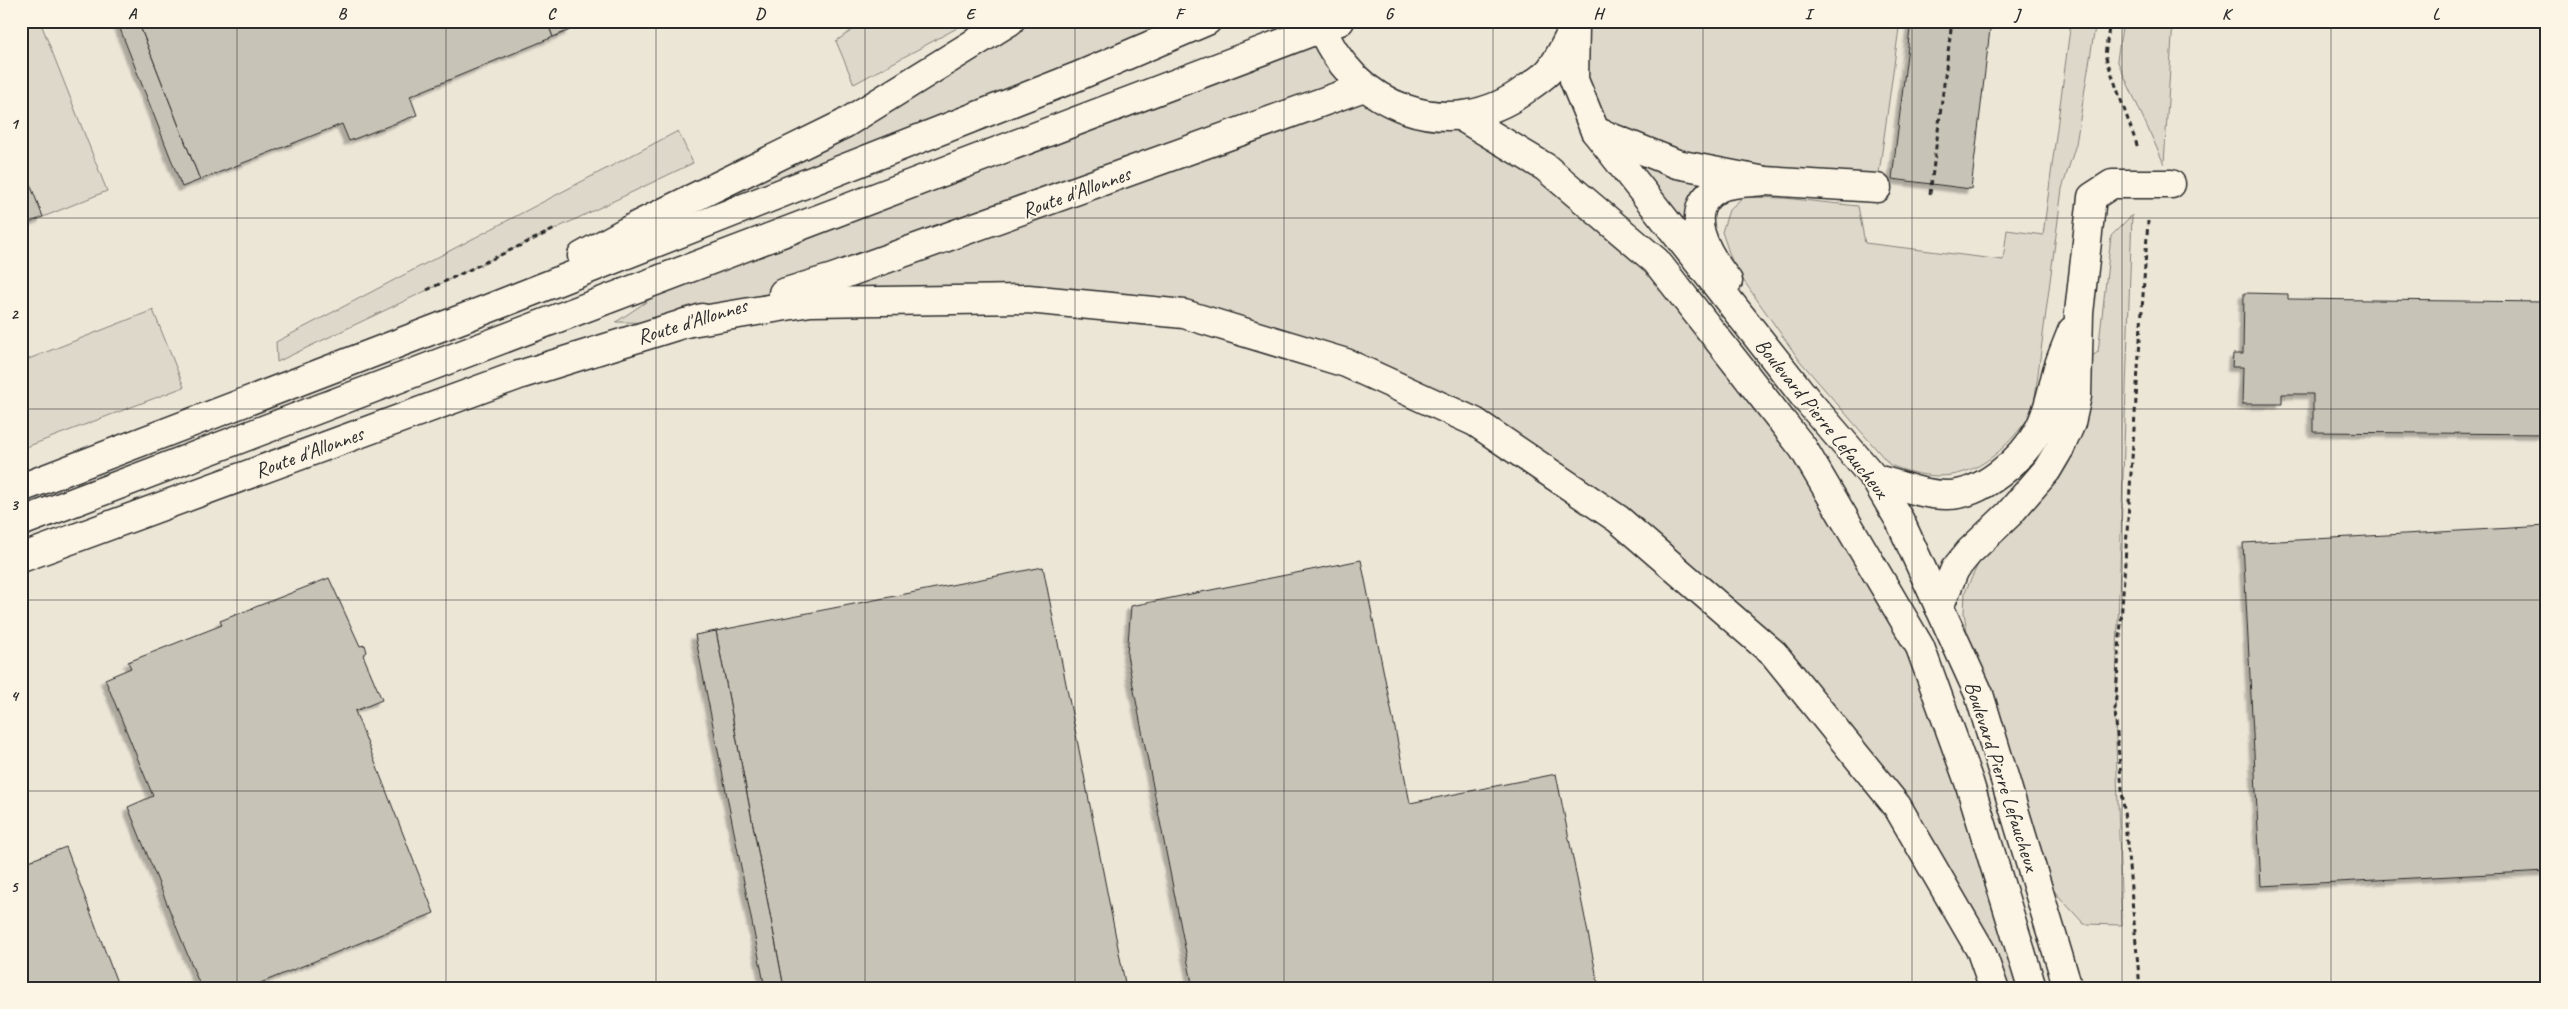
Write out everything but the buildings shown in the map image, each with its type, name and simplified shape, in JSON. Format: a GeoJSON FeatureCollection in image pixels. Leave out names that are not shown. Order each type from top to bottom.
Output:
{"type":"FeatureCollection","features":[{"type":"Feature","properties":{"kind":"main road"},"geometry":{"type":"LineString","coordinates":[[490,308],[640,224],[844,124],[1010,21]]}},
{"type":"Feature","properties":{"kind":"main road"},"geometry":{"type":"LineString","coordinates":[[21,488],[490,308],[1076,77],[1207,21]]}},
{"type":"Feature","properties":{"kind":"main road"},"geometry":{"type":"LineString","coordinates":[[21,522],[1327,24],[1339,61],[1364,87],[1409,111],[1434,116],[1460,116],[1484,112],[1501,105],[1550,70],[1576,23]]}},
{"type":"Feature","properties":{"kind":"main road","name":"Boulevard Pierre Lefaucheux"},"geometry":{"type":"LineString","coordinates":[[1576,23],[1574,80],[1595,132],[1807,400],[1875,479],[1900,521],[1979,694],[2068,988]]}},
{"type":"Feature","properties":{"kind":"main road","name":"Route d'Allonnes"},"geometry":{"type":"LineString","coordinates":[[21,558],[519,375],[842,275],[1364,87]]}},
{"type":"Feature","properties":{"kind":"main road","name":"Boulevard Pierre Lefaucheux"},"geometry":{"type":"LineString","coordinates":[[1460,116],[1545,167],[1656,261],[1803,448],[1920,647],[1969,782],[2032,988]]}},
{"type":"Feature","properties":{"kind":"main road"},"geometry":{"type":"LineString","coordinates":[[1595,132],[1677,164],[1765,181],[1877,188]]}},
{"type":"Feature","properties":{"kind":"main road"},"geometry":{"type":"LineString","coordinates":[[1765,181],[1719,188],[1704,201],[1698,224],[1710,258],[1771,336],[1807,400]]}},
{"type":"Feature","properties":{"kind":"main road"},"geometry":{"type":"LineString","coordinates":[[1939,607],[1955,569],[1969,552],[2015,507],[2047,470],[2060,448],[2071,423],[2077,396],[2079,313],[2092,197],[2112,184],[2171,184]]}},
{"type":"Feature","properties":{"kind":"main road"},"geometry":{"type":"LineString","coordinates":[[686,323],[810,302],[1028,299],[1184,314],[1346,364],[1475,422],[1618,518],[1774,654],[1897,806],[1981,951],[1994,988]]}},
{"type":"Feature","properties":{"kind":"main road"},"geometry":{"type":"LineString","coordinates":[[1875,479],[1896,483],[1915,491],[1946,495],[1969,492],[1996,477],[2027,447],[2039,430],[2047,411],[2058,368],[2079,313]]}},
{"type":"Feature","properties":{"kind":"path"},"geometry":{"type":"LineString","coordinates":[[1930,194],[1952,21]]}},
{"type":"Feature","properties":{"kind":"path"},"geometry":{"type":"LineString","coordinates":[[2110,21],[2105,55],[2139,149],[2141,183],[2149,208],[2115,711],[2140,988]]}},
{"type":"Feature","properties":{"kind":"path"},"geometry":{"type":"LineString","coordinates":[[419,294],[560,227]]}},
{"type":"Feature","properties":{"kind":"shaded area"},"geometry":{"type":"Polygon","coordinates":[[[21,21],[2547,21],[2547,988],[21,988],[21,21]]]}},
{"type":"Feature","properties":{"kind":"shaded area"},"geometry":{"type":"Polygon","coordinates":[[[21,21],[40,21],[107,191],[43,217],[30,185],[21,185],[21,21]]]}},
{"type":"Feature","properties":{"kind":"shaded area"},"geometry":{"type":"Polygon","coordinates":[[[866,21],[970,21],[854,84],[836,41],[866,21]]]}},
{"type":"Feature","properties":{"kind":"shaded area"},"geometry":{"type":"Polygon","coordinates":[[[1010,21],[1207,21],[490,308],[1010,21]]]}},
{"type":"Feature","properties":{"kind":"shaded area"},"geometry":{"type":"Polygon","coordinates":[[[1576,21],[1900,21],[1877,188],[1765,181],[1704,201],[1710,258],[1595,132],[1576,21]]]}},
{"type":"Feature","properties":{"kind":"shaded area"},"geometry":{"type":"Polygon","coordinates":[[[2071,21],[2096,21],[2076,144],[2062,189],[2033,412],[2003,447],[1988,460],[1972,469],[1954,475],[1935,476],[1914,473],[1890,465],[1800,361],[1734,267],[1722,232],[1729,210],[1743,197],[1784,198],[1858,206],[1865,243],[2003,260],[2007,230],[2043,235],[2071,21]]]}},
{"type":"Feature","properties":{"kind":"shaded area"},"geometry":{"type":"Polygon","coordinates":[[[2123,21],[2173,21],[2164,164],[2117,60],[2123,21]]]}},
{"type":"Feature","properties":{"kind":"shaded area"},"geometry":{"type":"Polygon","coordinates":[[[1322,29],[1364,87],[1460,116],[1656,261],[1803,448],[1920,647],[2032,988],[1994,988],[1897,806],[1774,654],[1475,422],[1184,314],[1028,299],[685,323],[616,322],[701,265],[1322,29]]]}},
{"type":"Feature","properties":{"kind":"shaded area"},"geometry":{"type":"Polygon","coordinates":[[[678,131],[693,163],[277,362],[276,342],[678,131]]]}},
{"type":"Feature","properties":{"kind":"shaded area"},"geometry":{"type":"Polygon","coordinates":[[[2132,215],[2115,711],[2122,925],[2084,924],[2054,891],[1991,695],[1969,643],[1964,613],[1965,592],[1979,562],[2009,514],[2047,470],[2078,366],[2098,352],[2111,236],[2132,215]]]}},
{"type":"Feature","properties":{"kind":"shaded area"},"geometry":{"type":"Polygon","coordinates":[[[153,310],[184,387],[21,449],[21,362],[153,310]]]}}]}
